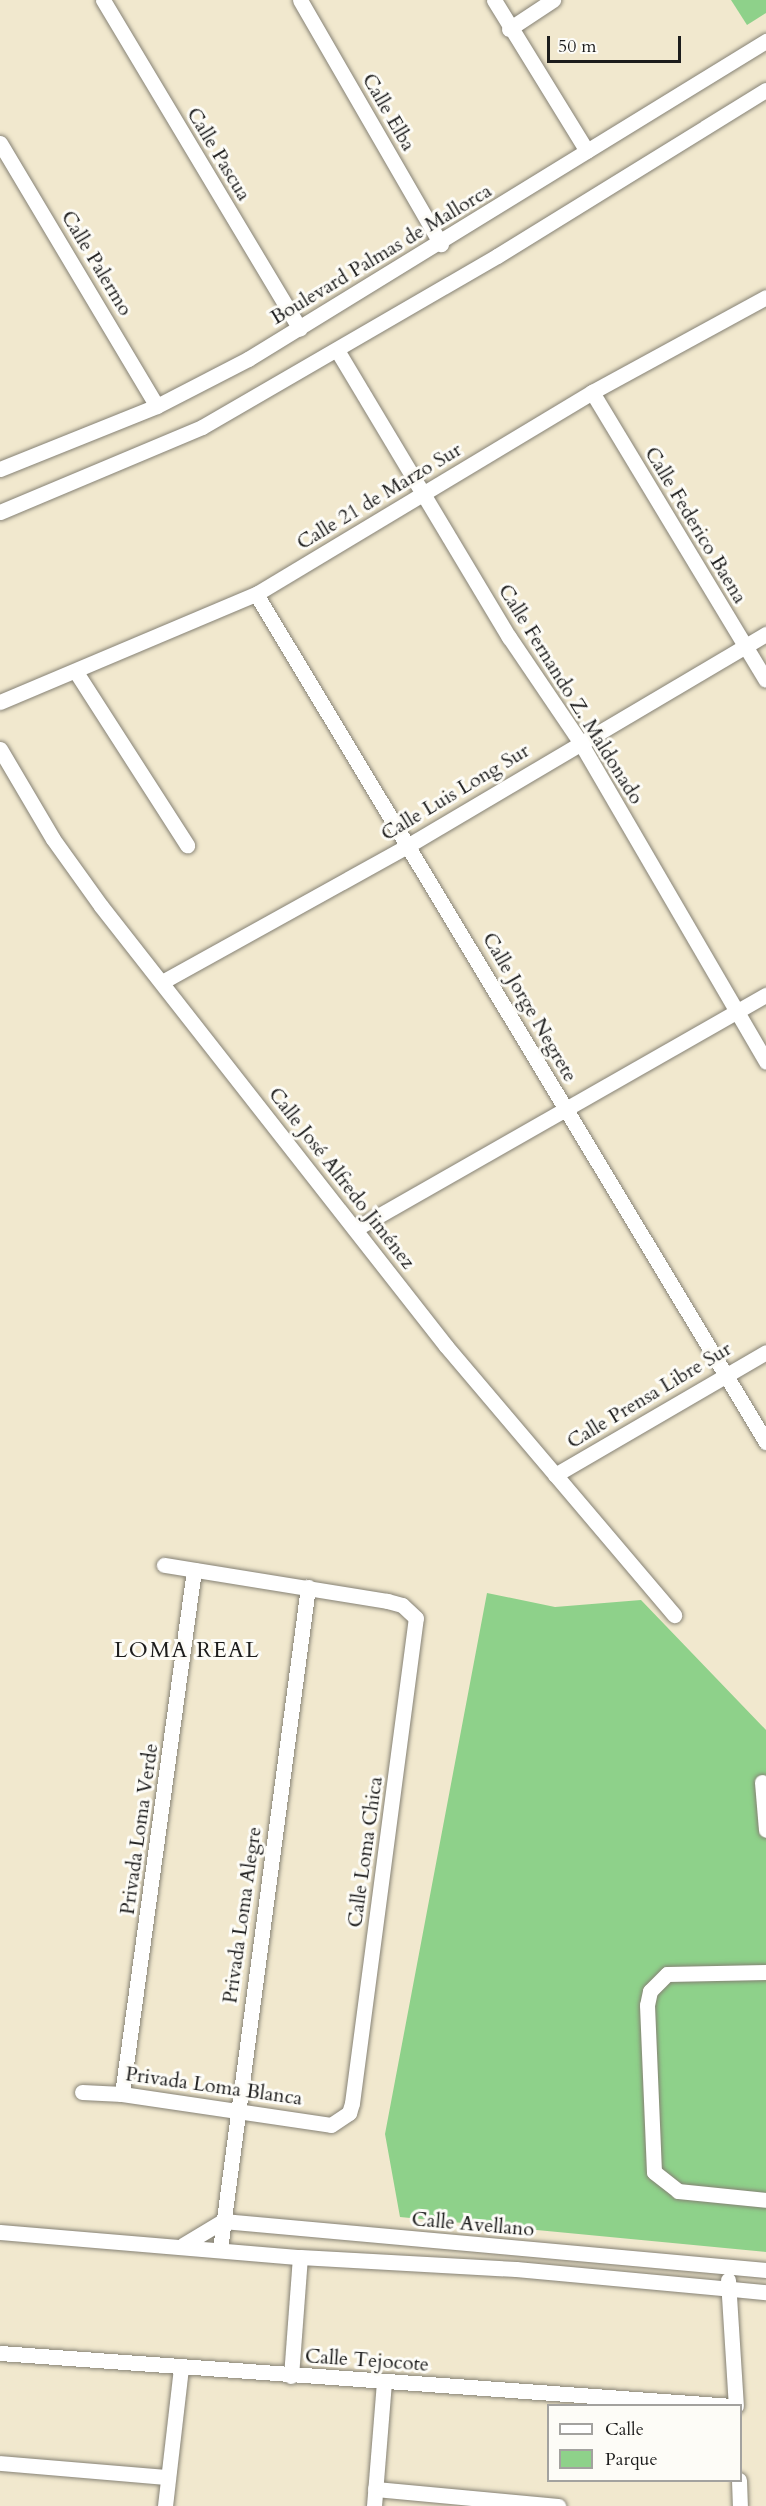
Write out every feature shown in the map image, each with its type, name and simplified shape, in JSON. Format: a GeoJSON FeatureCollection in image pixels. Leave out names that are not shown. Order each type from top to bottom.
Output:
{"type":"FeatureCollection","features":[{"type":"Feature","properties":{"kind":"street","name":"Calle Pascua"},"geometry":{"type":"LineString","coordinates":[[103,0],[300,329]]}},
{"type":"Feature","properties":{"kind":"street","name":"Calle Elba"},"geometry":{"type":"LineString","coordinates":[[300,0],[441,244]]}},
{"type":"Feature","properties":{"kind":"street"},"geometry":{"type":"LineString","coordinates":[[494,0],[509,28],[587,151]]}},
{"type":"Feature","properties":{"kind":"street"},"geometry":{"type":"LineString","coordinates":[[509,28],[553,0]]}},
{"type":"Feature","properties":{"kind":"street","name":"Boulevard Palmas de Mallorca"},"geometry":{"type":"LineString","coordinates":[[0,469],[158,406],[300,329],[441,244],[766,41]]}},
{"type":"Feature","properties":{"kind":"street"},"geometry":{"type":"LineString","coordinates":[[0,512],[164,447],[337,350],[766,90]]}},
{"type":"Feature","properties":{"kind":"street","name":"Calle Palermo"},"geometry":{"type":"LineString","coordinates":[[0,142],[158,406]]}},
{"type":"Feature","properties":{"kind":"street","name":"Calle 21 de Marzo Sur"},"geometry":{"type":"LineString","coordinates":[[0,702],[76,672],[256,594],[592,392],[764,303]]}},
{"type":"Feature","properties":{"kind":"street","name":"Calle Fernando Z. Maldonado"},"geometry":{"type":"LineString","coordinates":[[337,350],[509,637],[580,742],[766,1062]]}},
{"type":"Feature","properties":{"kind":"street","name":"Calle Federico Baena"},"geometry":{"type":"LineString","coordinates":[[592,392],[766,680]]}},
{"type":"Feature","properties":{"kind":"street","name":"Calle Jorge Negrete"},"geometry":{"type":"LineString","coordinates":[[256,594],[766,1442]]}},
{"type":"Feature","properties":{"kind":"street","name":"Calle Luis Long Sur"},"geometry":{"type":"LineString","coordinates":[[162,982],[409,845],[766,634]]}},
{"type":"Feature","properties":{"kind":"street"},"geometry":{"type":"LineString","coordinates":[[76,672],[188,845]]}},
{"type":"Feature","properties":{"kind":"street","name":"Calle José Alfredo Jiménez"},"geometry":{"type":"LineString","coordinates":[[0,749],[53,839],[162,982],[357,1228],[446,1346],[674,1615]]}},
{"type":"Feature","properties":{"kind":"street"},"geometry":{"type":"LineString","coordinates":[[357,1228],[567,1112],[766,995]]}},
{"type":"Feature","properties":{"kind":"street","name":"Calle Prensa Libre Sur"},"geometry":{"type":"LineString","coordinates":[[555,1475],[725,1372],[766,1352]]}},
{"type":"Feature","properties":{"kind":"street"},"geometry":{"type":"LineString","coordinates":[[164,1565],[308,1587]]}},
{"type":"Feature","properties":{"kind":"street","name":"Privada Loma Verde"},"geometry":{"type":"LineString","coordinates":[[122,2094],[194,1570]]}},
{"type":"Feature","properties":{"kind":"street","name":"Calle Loma Chica"},"geometry":{"type":"LineString","coordinates":[[308,1587],[387,1600],[411,1611],[417,1629],[352,2103],[339,2122]]}},
{"type":"Feature","properties":{"kind":"street","name":"Privada Loma Alegre"},"geometry":{"type":"LineString","coordinates":[[220,2249],[236,2109],[308,1587]]}},
{"type":"Feature","properties":{"kind":"street"},"geometry":{"type":"LineString","coordinates":[[762,1782],[766,1830]]}},
{"type":"Feature","properties":{"kind":"street"},"geometry":{"type":"LineString","coordinates":[[766,1972],[667,1974],[650,1991],[647,2005],[654,2172],[678,2191],[766,2200]]}},
{"type":"Feature","properties":{"kind":"street","name":"Privada Loma Blanca"},"geometry":{"type":"LineString","coordinates":[[82,2092],[122,2094],[236,2109],[331,2125],[339,2122]]}},
{"type":"Feature","properties":{"kind":"street"},"geometry":{"type":"LineString","coordinates":[[183,2245],[223,2221]]}},
{"type":"Feature","properties":{"kind":"street","name":"Calle Avellano"},"geometry":{"type":"LineString","coordinates":[[223,2221],[766,2270]]}},
{"type":"Feature","properties":{"kind":"street"},"geometry":{"type":"LineString","coordinates":[[0,2232],[183,2245],[300,2257],[516,2269],[766,2292]]}},
{"type":"Feature","properties":{"kind":"street"},"geometry":{"type":"LineString","coordinates":[[291,2376],[300,2257]]}},
{"type":"Feature","properties":{"kind":"street"},"geometry":{"type":"LineString","coordinates":[[726,2268],[734,2404]]}},
{"type":"Feature","properties":{"kind":"street","name":"Calle Tejocote"},"geometry":{"type":"LineString","coordinates":[[0,2353],[291,2376],[705,2404]]}},
{"type":"Feature","properties":{"kind":"street"},"geometry":{"type":"LineString","coordinates":[[165,2506],[181,2368]]}},
{"type":"Feature","properties":{"kind":"street"},"geometry":{"type":"LineString","coordinates":[[374,2506],[384,2382]]}},
{"type":"Feature","properties":{"kind":"street"},"geometry":{"type":"LineString","coordinates":[[0,2463],[167,2477]]}},
{"type":"Feature","properties":{"kind":"street"},"geometry":{"type":"LineString","coordinates":[[739,2482],[740,2506]]}},
{"type":"Feature","properties":{"kind":"street"},"geometry":{"type":"LineString","coordinates":[[375,2489],[558,2506]]}},
{"type":"Feature","properties":{"kind":"green space"},"geometry":{"type":"Polygon","coordinates":[[[731,0],[766,0],[766,13],[747,25],[731,0]]]}},
{"type":"Feature","properties":{"kind":"green space"},"geometry":{"type":"Polygon","coordinates":[[[487,1593],[555,1607],[641,1600],[766,1730],[766,2252],[400,2217],[385,2134],[487,1593]]]}},
{"type":"Feature","properties":{"kind":"district","name":"LOMA REAL"},"geometry":{"type":"Point","coordinates":[187,1651]}}]}
